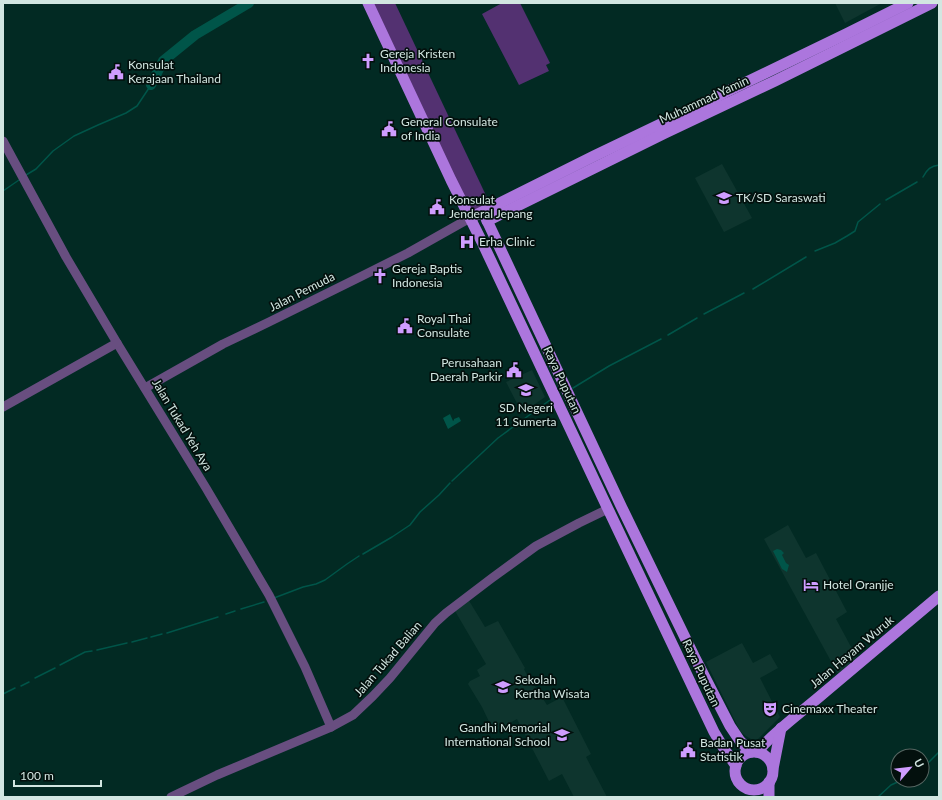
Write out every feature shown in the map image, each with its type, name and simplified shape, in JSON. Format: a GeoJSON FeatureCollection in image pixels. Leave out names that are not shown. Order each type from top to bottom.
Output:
{"type":"FeatureCollection","features":[{"type":"Feature","properties":{"kind":"main road","name":"Raya Puputan"},"geometry":{"type":"LineString","coordinates":[[368,3],[714,732],[736,766]]}},
{"type":"Feature","properties":{"kind":"main road","name":"Muhammad Yamin"},"geometry":{"type":"LineString","coordinates":[[470,218],[485,216],[775,81],[857,35],[908,3]]}},
{"type":"Feature","properties":{"kind":"main road","name":"Muhammad Yamin"},"geometry":{"type":"LineString","coordinates":[[857,35],[932,3]]}},
{"type":"Feature","properties":{"kind":"main road","name":"Raya Puputan"},"geometry":{"type":"LineString","coordinates":[[485,216],[595,452],[713,694],[740,741],[754,752]]}},
{"type":"Feature","properties":{"kind":"main road"},"geometry":{"type":"LineString","coordinates":[[502,284],[514,278]]}},
{"type":"Feature","properties":{"kind":"main road"},"geometry":{"type":"LineString","coordinates":[[584,458],[595,452]]}},
{"type":"Feature","properties":{"kind":"main road","name":"Jalan Hayam Wuruk"},"geometry":{"type":"LineString","coordinates":[[754,752],[939,596]]}},
{"type":"Feature","properties":{"kind":"main road"},"geometry":{"type":"LineString","coordinates":[[743,786],[754,790],[760,789],[769,782],[773,770],[781,728]]}},
{"type":"Feature","properties":{"kind":"main road"},"geometry":{"type":"LineString","coordinates":[[749,797],[736,776],[736,766],[743,755],[754,752],[762,753],[770,760],[773,770]]}},
{"type":"Feature","properties":{"kind":"main road"},"geometry":{"type":"LineString","coordinates":[[769,782],[769,797]]}},
{"type":"Feature","properties":{"kind":"street","name":"Jalan Tukad Yeh Aya"},"geometry":{"type":"LineString","coordinates":[[3,141],[66,257],[199,476],[269,595],[305,667],[331,727]]}},
{"type":"Feature","properties":{"kind":"street","name":"Jalan Pemuda"},"geometry":{"type":"LineString","coordinates":[[145,388],[223,344],[408,253],[470,218]]}},
{"type":"Feature","properties":{"kind":"street"},"geometry":{"type":"LineString","coordinates":[[3,407],[117,343]]}},
{"type":"Feature","properties":{"kind":"street","name":"Jalan Tukad Balian"},"geometry":{"type":"LineString","coordinates":[[171,797],[217,775],[331,727],[353,715],[400,667],[435,623],[446,613],[536,546],[608,509]]}},
{"type":"Feature","properties":{"kind":"shaded area"},"geometry":{"type":"Polygon","coordinates":[[[370,3],[395,3],[491,206],[470,216],[370,3]]]}},
{"type":"Feature","properties":{"kind":"shaded area"},"geometry":{"type":"Polygon","coordinates":[[[502,3],[520,3],[550,63],[546,65],[549,71],[519,85],[482,14],[502,3]]]}},
{"type":"Feature","properties":{"kind":"shaded area"},"geometry":{"type":"Polygon","coordinates":[[[835,3],[882,3],[845,23],[835,3]]]}},
{"type":"Feature","properties":{"kind":"shaded area","name":"TK/SD Saraswati"},"geometry":{"type":"Polygon","coordinates":[[[722,164],[752,218],[724,232],[695,178],[722,164]]]}},
{"type":"Feature","properties":{"kind":"shaded area","name":"SD Negeri 11 Sumerta"},"geometry":{"type":"Polygon","coordinates":[[[532,370],[545,397],[522,413],[506,382],[532,370]]]}},
{"type":"Feature","properties":{"kind":"shaded area"},"geometry":{"type":"Polygon","coordinates":[[[450,414],[453,421],[459,417],[461,421],[448,429],[443,418],[450,414]]]}},
{"type":"Feature","properties":{"kind":"shaded area","name":"Hotel Oranjje"},"geometry":{"type":"Polygon","coordinates":[[[788,525],[806,558],[816,553],[847,612],[836,619],[857,658],[838,674],[764,539],[788,525]]]}},
{"type":"Feature","properties":{"kind":"shaded area"},"geometry":{"type":"Polygon","coordinates":[[[777,549],[784,553],[782,555],[786,563],[789,565],[787,572],[782,569],[773,551],[777,549]]]}},
{"type":"Feature","properties":{"kind":"shaded area","name":"Sekolah Kertha Wisata"},"geometry":{"type":"Polygon","coordinates":[[[468,599],[485,627],[498,621],[525,668],[524,669],[528,677],[547,705],[562,697],[591,754],[586,757],[607,797],[574,797],[562,774],[549,781],[517,719],[494,732],[482,707],[468,684],[470,681],[480,676],[477,670],[486,664],[455,611],[468,599]]]}},
{"type":"Feature","properties":{"kind":"shaded area"},"geometry":{"type":"Polygon","coordinates":[[[742,643],[753,663],[770,654],[778,668],[760,678],[780,717],[758,739],[751,739],[740,731],[706,662],[742,643]]]}},
{"type":"Feature","properties":{"kind":"waterway"},"geometry":{"type":"LineString","coordinates":[[151,85],[163,61],[195,35],[249,3]]}},
{"type":"Feature","properties":{"kind":"waterway"},"geometry":{"type":"LineString","coordinates":[[26,175],[36,169],[53,151],[74,136],[126,113],[137,106],[151,85]]}},
{"type":"Feature","properties":{"kind":"waterway"},"geometry":{"type":"LineString","coordinates":[[923,177],[930,168],[939,165]]}},
{"type":"Feature","properties":{"kind":"waterway"},"geometry":{"type":"LineString","coordinates":[[3,191],[19,180]]}},
{"type":"Feature","properties":{"kind":"waterway"},"geometry":{"type":"LineString","coordinates":[[886,200],[917,182]]}},
{"type":"Feature","properties":{"kind":"waterway"},"geometry":{"type":"LineString","coordinates":[[815,251],[835,243],[855,231],[858,222],[880,204]]}},
{"type":"Feature","properties":{"kind":"waterway"},"geometry":{"type":"LineString","coordinates":[[753,289],[806,257]]}},
{"type":"Feature","properties":{"kind":"waterway"},"geometry":{"type":"LineString","coordinates":[[704,314],[744,293]]}},
{"type":"Feature","properties":{"kind":"waterway"},"geometry":{"type":"LineString","coordinates":[[668,335],[697,318]]}},
{"type":"Feature","properties":{"kind":"waterway"},"geometry":{"type":"LineString","coordinates":[[573,388],[609,366],[661,339]]}},
{"type":"Feature","properties":{"kind":"waterway"},"geometry":{"type":"LineString","coordinates":[[452,481],[498,438],[550,400]]}},
{"type":"Feature","properties":{"kind":"waterway"},"geometry":{"type":"LineString","coordinates":[[363,554],[410,525],[420,512],[450,483]]}},
{"type":"Feature","properties":{"kind":"waterway"},"geometry":{"type":"LineString","coordinates":[[274,598],[325,580],[359,556]]}},
{"type":"Feature","properties":{"kind":"waterway"},"geometry":{"type":"LineString","coordinates":[[241,609],[264,602]]}},
{"type":"Feature","properties":{"kind":"waterway"},"geometry":{"type":"LineString","coordinates":[[226,614],[235,611]]}},
{"type":"Feature","properties":{"kind":"waterway"},"geometry":{"type":"LineString","coordinates":[[167,633],[218,617]]}},
{"type":"Feature","properties":{"kind":"waterway"},"geometry":{"type":"LineString","coordinates":[[151,637],[162,634]]}},
{"type":"Feature","properties":{"kind":"waterway"},"geometry":{"type":"LineString","coordinates":[[132,642],[147,638]]}},
{"type":"Feature","properties":{"kind":"waterway"},"geometry":{"type":"LineString","coordinates":[[97,650],[127,643]]}},
{"type":"Feature","properties":{"kind":"waterway"},"geometry":{"type":"LineString","coordinates":[[60,665],[85,652],[92,651]]}},
{"type":"Feature","properties":{"kind":"waterway"},"geometry":{"type":"LineString","coordinates":[[35,678],[55,668]]}},
{"type":"Feature","properties":{"kind":"waterway"},"geometry":{"type":"LineString","coordinates":[[21,686],[29,682]]}},
{"type":"Feature","properties":{"kind":"waterway"},"geometry":{"type":"LineString","coordinates":[[3,694],[15,688]]}},
{"type":"Feature","properties":{"kind":"waterway"},"geometry":{"type":"LineString","coordinates":[[930,761],[939,752]]}},
{"type":"Feature","properties":{"kind":"waterway"},"geometry":{"type":"LineString","coordinates":[[878,797],[890,786]]}},
{"type":"Feature","properties":{"kind":"place","name":"Gereja Kristen Indonesia"},"geometry":{"type":"Point","coordinates":[368,61]}},
{"type":"Feature","properties":{"kind":"place","name":"Konsulat Kerajaan Thailand"},"geometry":{"type":"Point","coordinates":[116,72]}},
{"type":"Feature","properties":{"kind":"place","name":"General Consulate of India"},"geometry":{"type":"Point","coordinates":[389,129]}},
{"type":"Feature","properties":{"kind":"place","name":"TK/SD Saraswati"},"geometry":{"type":"Point","coordinates":[724,198]}},
{"type":"Feature","properties":{"kind":"place","name":"Konsulat Jenderal Jepang"},"geometry":{"type":"Point","coordinates":[437,207]}},
{"type":"Feature","properties":{"kind":"place","name":"Erha Clinic"},"geometry":{"type":"Point","coordinates":[467,242]}},
{"type":"Feature","properties":{"kind":"place","name":"Gereja Baptis Indonesia"},"geometry":{"type":"Point","coordinates":[380,276]}},
{"type":"Feature","properties":{"kind":"place","name":"Royal Thai Consulate"},"geometry":{"type":"Point","coordinates":[405,326]}},
{"type":"Feature","properties":{"kind":"place","name":"Perusahaan Daerah Parkir"},"geometry":{"type":"Point","coordinates":[514,370]}},
{"type":"Feature","properties":{"kind":"place","name":"SD Negeri 11 Sumerta"},"geometry":{"type":"Point","coordinates":[526,390]}},
{"type":"Feature","properties":{"kind":"place","name":"Hotel Oranjje"},"geometry":{"type":"Point","coordinates":[811,585]}},
{"type":"Feature","properties":{"kind":"place","name":"Sekolah Kertha Wisata"},"geometry":{"type":"Point","coordinates":[503,687]}},
{"type":"Feature","properties":{"kind":"place","name":"Cinemaxx Theater"},"geometry":{"type":"Point","coordinates":[770,709]}},
{"type":"Feature","properties":{"kind":"place","name":"Gandhi Memorial International School"},"geometry":{"type":"Point","coordinates":[562,735]}},
{"type":"Feature","properties":{"kind":"place","name":"Badan Pusat Statistik"},"geometry":{"type":"Point","coordinates":[688,750]}}]}
